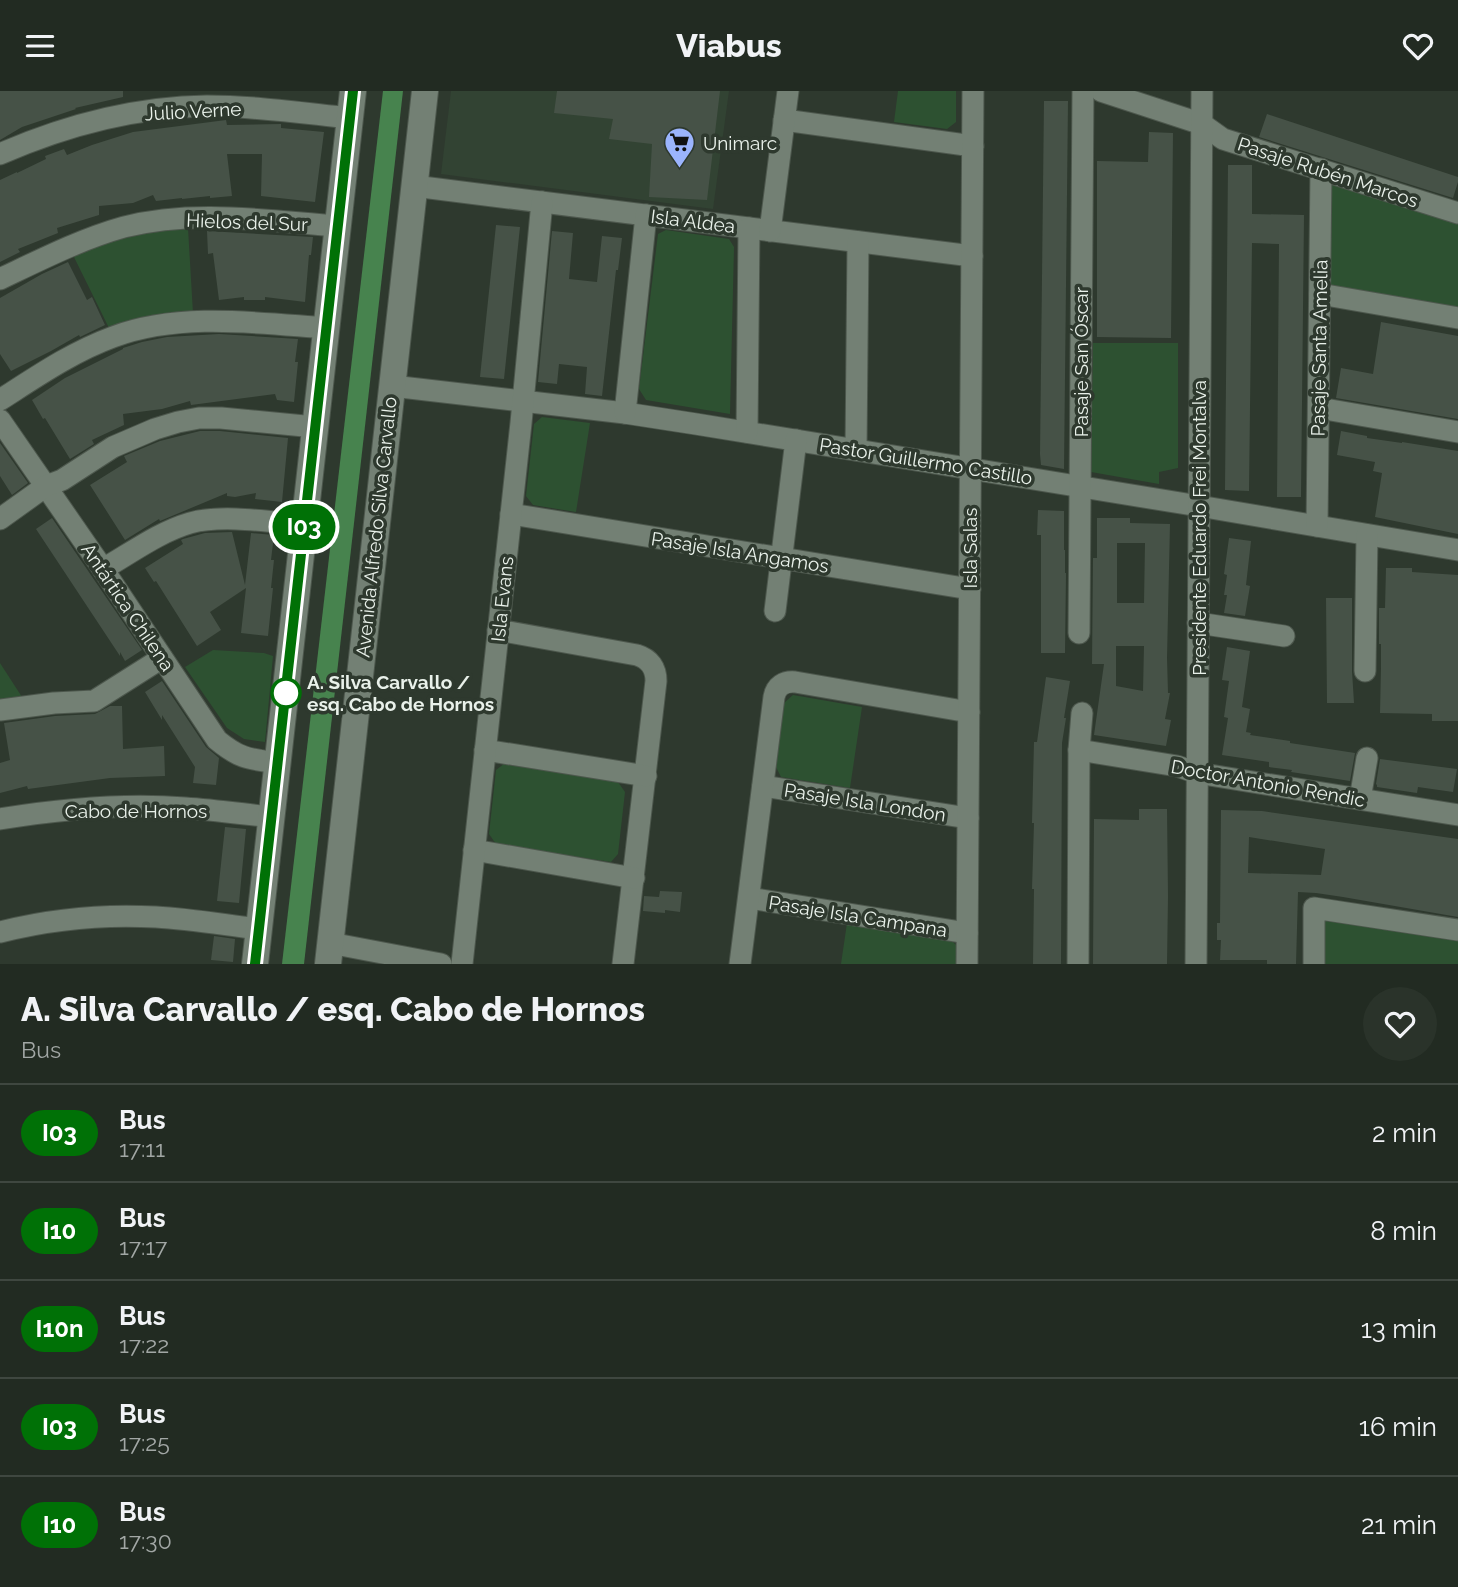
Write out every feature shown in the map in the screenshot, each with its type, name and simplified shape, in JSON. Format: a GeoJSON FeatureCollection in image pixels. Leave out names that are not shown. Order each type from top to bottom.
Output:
{"type":"FeatureCollection","features":[{"type":"Feature","properties":{"kind":"street"},"geometry":{"type":"LineString","coordinates":[[255,964],[353,91]]}},
{"type":"Feature","properties":{"kind":"street","name":"Avenida Alfredo Silva Carvallo"},"geometry":{"type":"LineString","coordinates":[[329,954],[425,91]]}},
{"type":"Feature","properties":{"kind":"street"},"geometry":{"type":"LineString","coordinates":[[747,432],[759,230],[788,91]]}},
{"type":"Feature","properties":{"kind":"street","name":"Isla Salas"},"geometry":{"type":"LineString","coordinates":[[967,964],[973,91]]}},
{"type":"Feature","properties":{"kind":"street","name":"Pasaje San Óscar"},"geometry":{"type":"LineString","coordinates":[[1079,633],[1083,91]]}},
{"type":"Feature","properties":{"kind":"street","name":"Pasaje Rubén Marcos"},"geometry":{"type":"LineString","coordinates":[[1101,91],[1202,124],[1223,139],[1458,213]]}},
{"type":"Feature","properties":{"kind":"street","name":"Presidente Eduardo Frei Montalva"},"geometry":{"type":"LineString","coordinates":[[1196,964],[1202,91]]}},
{"type":"Feature","properties":{"kind":"street","name":"Julio Verne"},"geometry":{"type":"LineString","coordinates":[[0,154],[87,124],[162,109],[232,107],[350,118]]}},
{"type":"Feature","properties":{"kind":"street"},"geometry":{"type":"LineString","coordinates":[[784,120],[973,146]]}},
{"type":"Feature","properties":{"kind":"street","name":"Pasaje Santa Amelia"},"geometry":{"type":"LineString","coordinates":[[1317,526],[1321,169]]}},
{"type":"Feature","properties":{"kind":"street","name":"Isla Aldea"},"geometry":{"type":"LineString","coordinates":[[414,186],[972,256]]}},
{"type":"Feature","properties":{"kind":"street","name":"Isla Evans"},"geometry":{"type":"LineString","coordinates":[[462,964],[542,202]]}},
{"type":"Feature","properties":{"kind":"street"},"geometry":{"type":"LineString","coordinates":[[625,413],[646,215]]}},
{"type":"Feature","properties":{"kind":"street","name":"Hielos del Sur"},"geometry":{"type":"LineString","coordinates":[[0,279],[90,238],[156,221],[223,217],[338,226]]}},
{"type":"Feature","properties":{"kind":"street"},"geometry":{"type":"LineString","coordinates":[[856,450],[858,242]]}},
{"type":"Feature","properties":{"kind":"street"},"geometry":{"type":"LineString","coordinates":[[1320,294],[1458,317]]}},
{"type":"Feature","properties":{"kind":"street"},"geometry":{"type":"LineString","coordinates":[[0,400],[85,349],[146,327],[213,322],[326,328]]}},
{"type":"Feature","properties":{"kind":"street","name":"Pastor Guillermo Castillo"},"geometry":{"type":"LineString","coordinates":[[392,386],[625,413],[1458,550]]}},
{"type":"Feature","properties":{"kind":"street"},"geometry":{"type":"LineString","coordinates":[[1319,408],[1458,432]]}},
{"type":"Feature","properties":{"kind":"street"},"geometry":{"type":"LineString","coordinates":[[0,519],[46,486],[62,480],[113,447],[178,422],[221,418],[315,427]]}},
{"type":"Feature","properties":{"kind":"street","name":"Antártica Chilena"},"geometry":{"type":"LineString","coordinates":[[0,420],[217,740],[231,752],[247,758],[278,763]]}},
{"type":"Feature","properties":{"kind":"street"},"geometry":{"type":"LineString","coordinates":[[775,611],[796,440]]}},
{"type":"Feature","properties":{"kind":"street","name":"Pasaje Isla Angamos"},"geometry":{"type":"LineString","coordinates":[[511,514],[970,589]]}},
{"type":"Feature","properties":{"kind":"street"},"geometry":{"type":"LineString","coordinates":[[103,569],[171,530],[192,522],[251,519],[304,525]]}},
{"type":"Feature","properties":{"kind":"street"},"geometry":{"type":"LineString","coordinates":[[1365,671],[1367,535]]}},
{"type":"Feature","properties":{"kind":"street"},"geometry":{"type":"LineString","coordinates":[[1198,624],[1284,636]]}},
{"type":"Feature","properties":{"kind":"street"},"geometry":{"type":"LineString","coordinates":[[498,630],[637,655],[648,660],[655,669],[646,776],[623,964]]}},
{"type":"Feature","properties":{"kind":"street"},"geometry":{"type":"LineString","coordinates":[[0,710],[94,701],[162,658]]}},
{"type":"Feature","properties":{"kind":"street"},"geometry":{"type":"LineString","coordinates":[[740,964],[777,688],[785,682],[795,682],[969,712]]}},
{"type":"Feature","properties":{"kind":"street"},"geometry":{"type":"LineString","coordinates":[[1079,964],[1079,750],[1082,713]]}},
{"type":"Feature","properties":{"kind":"street"},"geometry":{"type":"LineString","coordinates":[[485,750],[646,776]]}},
{"type":"Feature","properties":{"kind":"street","name":"Doctor Antonio Rendic"},"geometry":{"type":"LineString","coordinates":[[1079,750],[1197,773],[1458,815]]}},
{"type":"Feature","properties":{"kind":"street"},"geometry":{"type":"LineString","coordinates":[[1360,799],[1367,758]]}},
{"type":"Feature","properties":{"kind":"street","name":"Pasaje Isla London"},"geometry":{"type":"LineString","coordinates":[[763,786],[968,818]]}},
{"type":"Feature","properties":{"kind":"street","name":"Cabo de Hornos"},"geometry":{"type":"LineString","coordinates":[[0,819],[52,810],[156,807],[272,817]]}},
{"type":"Feature","properties":{"kind":"street"},"geometry":{"type":"LineString","coordinates":[[474,850],[634,879]]}},
{"type":"Feature","properties":{"kind":"street","name":"Pasaje Isla Campana"},"geometry":{"type":"LineString","coordinates":[[748,898],[967,933]]}},
{"type":"Feature","properties":{"kind":"street"},"geometry":{"type":"LineString","coordinates":[[1314,964],[1314,908],[1458,930]]}},
{"type":"Feature","properties":{"kind":"street"},"geometry":{"type":"LineString","coordinates":[[0,932],[58,921],[131,916],[259,929]]}},
{"type":"Feature","properties":{"kind":"street"},"geometry":{"type":"LineString","coordinates":[[329,954],[441,964]]}},
{"type":"Feature","properties":{"kind":"shaded area"},"geometry":{"type":"Polygon","coordinates":[[[383,91],[403,91],[304,964],[282,964],[383,91]]]}},
{"type":"Feature","properties":{"kind":"shaded area"},"geometry":{"type":"Polygon","coordinates":[[[451,91],[729,91],[713,209],[441,174],[451,91]]]}},
{"type":"Feature","properties":{"kind":"shaded area"},"geometry":{"type":"Polygon","coordinates":[[[898,91],[956,91],[956,122],[947,129],[894,122],[898,91]]]}},
{"type":"Feature","properties":{"kind":"shaded area"},"geometry":{"type":"Polygon","coordinates":[[[1329,183],[1458,224],[1458,308],[1331,286],[1327,283],[1329,183]]]}},
{"type":"Feature","properties":{"kind":"shaded area"},"geometry":{"type":"Polygon","coordinates":[[[188,228],[193,313],[152,315],[109,328],[72,253],[129,237],[188,228]]]}},
{"type":"Feature","properties":{"kind":"shaded area"},"geometry":{"type":"Polygon","coordinates":[[[666,230],[729,239],[734,247],[730,414],[646,400],[639,389],[658,234],[666,230]]]}},
{"type":"Feature","properties":{"kind":"shaded area"},"geometry":{"type":"Polygon","coordinates":[[[1093,343],[1178,343],[1178,468],[1159,472],[1159,484],[1091,472],[1093,343]]]}},
{"type":"Feature","properties":{"kind":"shaded area"},"geometry":{"type":"Polygon","coordinates":[[[542,417],[590,423],[576,512],[533,505],[526,496],[534,424],[542,417]]]}},
{"type":"Feature","properties":{"kind":"shaded area"},"geometry":{"type":"Polygon","coordinates":[[[213,650],[273,656],[265,742],[244,739],[227,728],[185,667],[213,650]]]}},
{"type":"Feature","properties":{"kind":"shaded area"},"geometry":{"type":"Polygon","coordinates":[[[0,663],[22,697],[0,701],[0,663]]]}},
{"type":"Feature","properties":{"kind":"shaded area"},"geometry":{"type":"Polygon","coordinates":[[[793,695],[862,707],[850,788],[781,777],[776,767],[784,703],[793,695]]]}},
{"type":"Feature","properties":{"kind":"shaded area"},"geometry":{"type":"Polygon","coordinates":[[[505,763],[618,782],[625,792],[618,854],[611,862],[496,844],[489,834],[496,770],[505,763]]]}},
{"type":"Feature","properties":{"kind":"shaded area"},"geometry":{"type":"Polygon","coordinates":[[[1323,916],[1458,939],[1458,964],[1321,964],[1323,916]]]}},
{"type":"Feature","properties":{"kind":"shaded area"},"geometry":{"type":"Polygon","coordinates":[[[847,923],[948,937],[957,946],[957,964],[841,964],[847,923]]]}},
{"type":"Feature","properties":{"kind":"building"},"geometry":{"type":"Polygon","coordinates":[[[0,91],[123,91],[123,97],[75,108],[22,127],[0,140],[0,91]]]}},
{"type":"Feature","properties":{"kind":"building","name":"Unimarc"},"geometry":{"type":"Polygon","coordinates":[[[557,91],[720,91],[707,200],[649,197],[652,144],[609,139],[613,119],[554,113],[557,91]]]}},
{"type":"Feature","properties":{"kind":"building"},"geometry":{"type":"Polygon","coordinates":[[[1044,101],[1068,101],[1064,469],[1041,465],[1040,454],[1044,101]]]}},
{"type":"Feature","properties":{"kind":"building"},"geometry":{"type":"Polygon","coordinates":[[[1267,114],[1458,177],[1453,198],[1259,137],[1267,114]]]}},
{"type":"Feature","properties":{"kind":"building"},"geometry":{"type":"Polygon","coordinates":[[[226,120],[227,125],[281,124],[281,128],[324,132],[315,202],[261,196],[262,154],[227,154],[232,196],[156,201],[153,195],[133,203],[99,206],[99,215],[57,228],[58,233],[18,249],[20,252],[0,262],[0,180],[64,149],[67,155],[133,132],[226,120]]]}},
{"type":"Feature","properties":{"kind":"building"},"geometry":{"type":"Polygon","coordinates":[[[1149,132],[1173,133],[1171,338],[1097,337],[1097,161],[1148,162],[1149,132]]]}},
{"type":"Feature","properties":{"kind":"building"},"geometry":{"type":"Polygon","coordinates":[[[1228,165],[1252,165],[1252,214],[1304,215],[1301,497],[1277,497],[1279,244],[1252,243],[1249,491],[1225,490],[1228,165]]]}},
{"type":"Feature","properties":{"kind":"building"},"geometry":{"type":"Polygon","coordinates":[[[496,225],[520,227],[504,379],[480,377],[496,225]]]}},
{"type":"Feature","properties":{"kind":"building"},"geometry":{"type":"Polygon","coordinates":[[[207,231],[313,237],[305,302],[265,297],[265,300],[244,300],[244,297],[219,300],[213,253],[208,254],[207,231]]]}},
{"type":"Feature","properties":{"kind":"building"},"geometry":{"type":"Polygon","coordinates":[[[552,231],[573,233],[569,279],[597,282],[602,236],[622,238],[602,396],[585,394],[587,367],[559,364],[557,384],[538,382],[552,231]]]}},
{"type":"Feature","properties":{"kind":"building"},"geometry":{"type":"Polygon","coordinates":[[[68,262],[87,300],[92,297],[105,325],[80,337],[79,335],[11,371],[0,354],[0,298],[68,262]]]}},
{"type":"Feature","properties":{"kind":"building"},"geometry":{"type":"Polygon","coordinates":[[[1381,322],[1458,336],[1458,419],[1336,398],[1341,368],[1373,374],[1381,322]]]}},
{"type":"Feature","properties":{"kind":"building"},"geometry":{"type":"Polygon","coordinates":[[[219,334],[298,339],[294,402],[277,400],[275,394],[191,405],[190,401],[162,409],[123,414],[124,425],[92,440],[94,444],[70,459],[32,400],[65,378],[123,348],[167,337],[219,334]]]}},
{"type":"Feature","properties":{"kind":"building"},"geometry":{"type":"Polygon","coordinates":[[[200,431],[288,438],[282,502],[255,499],[256,493],[235,497],[227,496],[227,493],[160,521],[159,519],[125,540],[90,485],[127,462],[124,456],[160,441],[200,431]]]}},
{"type":"Feature","properties":{"kind":"building"},"geometry":{"type":"Polygon","coordinates":[[[1341,431],[1367,438],[1458,451],[1458,534],[1375,517],[1382,473],[1373,471],[1375,462],[1337,455],[1341,431]]]}},
{"type":"Feature","properties":{"kind":"building"},"geometry":{"type":"Polygon","coordinates":[[[0,443],[28,483],[12,495],[0,476],[0,443]]]}},
{"type":"Feature","properties":{"kind":"building"},"geometry":{"type":"Polygon","coordinates":[[[1038,510],[1064,511],[1065,653],[1041,653],[1041,535],[1037,535],[1038,510]]]}},
{"type":"Feature","properties":{"kind":"building"},"geometry":{"type":"Polygon","coordinates":[[[52,518],[142,650],[125,661],[36,529],[52,518]]]}},
{"type":"Feature","properties":{"kind":"building"},"geometry":{"type":"Polygon","coordinates":[[[1097,518],[1130,518],[1130,523],[1170,524],[1167,658],[1170,693],[1165,719],[1171,720],[1166,746],[1094,735],[1104,664],[1092,664],[1093,558],[1097,558],[1097,518]],[[1117,543],[1117,603],[1144,603],[1145,543],[1117,543]],[[1116,646],[1116,686],[1143,691],[1144,646],[1116,646]]]}},
{"type":"Feature","properties":{"kind":"building"},"geometry":{"type":"Polygon","coordinates":[[[232,532],[245,585],[251,533],[274,535],[271,560],[274,560],[273,588],[268,636],[241,633],[246,588],[210,612],[221,630],[197,646],[145,568],[183,544],[183,539],[205,533],[232,532]]]}},
{"type":"Feature","properties":{"kind":"building"},"geometry":{"type":"Polygon","coordinates":[[[1229,538],[1251,541],[1246,585],[1250,586],[1245,616],[1224,613],[1227,575],[1224,574],[1229,538]]]}},
{"type":"Feature","properties":{"kind":"building"},"geometry":{"type":"Polygon","coordinates":[[[1386,568],[1412,568],[1412,572],[1458,575],[1458,721],[1432,721],[1432,714],[1380,713],[1379,608],[1385,608],[1386,568]]]}},
{"type":"Feature","properties":{"kind":"building"},"geometry":{"type":"Polygon","coordinates":[[[1326,598],[1352,598],[1354,703],[1327,703],[1326,598]]]}},
{"type":"Feature","properties":{"kind":"building"},"geometry":{"type":"Polygon","coordinates":[[[1227,647],[1250,651],[1242,707],[1250,709],[1246,732],[1290,743],[1355,753],[1350,781],[1291,772],[1292,770],[1269,767],[1269,762],[1222,755],[1228,718],[1224,717],[1229,681],[1222,680],[1227,647]]]}},
{"type":"Feature","properties":{"kind":"building"},"geometry":{"type":"Polygon","coordinates":[[[1046,677],[1070,681],[1062,743],[1061,964],[1033,964],[1034,742],[1037,742],[1046,677]]]}},
{"type":"Feature","properties":{"kind":"building"},"geometry":{"type":"Polygon","coordinates":[[[162,681],[206,747],[219,758],[216,785],[193,783],[195,767],[145,692],[162,681]]]}},
{"type":"Feature","properties":{"kind":"building"},"geometry":{"type":"Polygon","coordinates":[[[110,706],[122,706],[123,749],[164,746],[165,776],[110,778],[28,789],[27,786],[0,793],[0,763],[10,760],[4,723],[95,714],[110,706]]]}},
{"type":"Feature","properties":{"kind":"building"},"geometry":{"type":"Polygon","coordinates":[[[1380,759],[1457,769],[1453,792],[1418,787],[1417,793],[1377,787],[1380,759]]]}},
{"type":"Feature","properties":{"kind":"building"},"geometry":{"type":"Polygon","coordinates":[[[1139,809],[1167,809],[1167,964],[1093,964],[1094,819],[1139,820],[1139,809]]]}},
{"type":"Feature","properties":{"kind":"building"},"geometry":{"type":"Polygon","coordinates":[[[1221,810],[1262,811],[1458,839],[1458,917],[1298,892],[1296,964],[1267,964],[1267,960],[1220,960],[1221,940],[1217,940],[1217,923],[1220,923],[1221,810]],[[1249,837],[1248,873],[1321,875],[1325,849],[1249,837]]]}},
{"type":"Feature","properties":{"kind":"building"},"geometry":{"type":"Polygon","coordinates":[[[225,827],[246,829],[239,903],[217,901],[225,827]]]}},
{"type":"Feature","properties":{"kind":"building"},"geometry":{"type":"Polygon","coordinates":[[[660,891],[682,892],[680,912],[643,911],[644,896],[659,897],[660,891]]]}},
{"type":"Feature","properties":{"kind":"building"},"geometry":{"type":"Polygon","coordinates":[[[214,936],[235,939],[233,962],[211,960],[214,936]]]}},
{"type":"Feature","properties":{"kind":"bus line","name":"I03"},"geometry":{"type":"LineString","coordinates":[[255,964],[353,91]]}},
{"type":"Feature","properties":{"kind":"place","name":"Unimarc"},"geometry":{"type":"Point","coordinates":[680,170]}},
{"type":"Feature","properties":{"kind":"place","name":"A. Silva Carvallo / esq. Cabo de Hornos"},"geometry":{"type":"Point","coordinates":[286,693]}}]}
